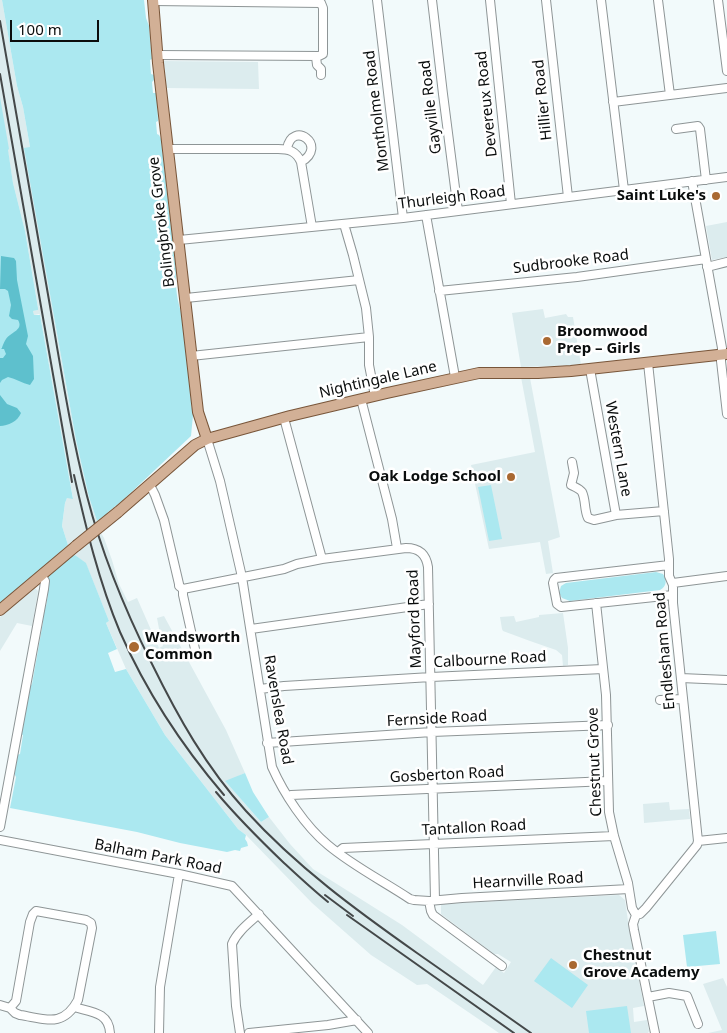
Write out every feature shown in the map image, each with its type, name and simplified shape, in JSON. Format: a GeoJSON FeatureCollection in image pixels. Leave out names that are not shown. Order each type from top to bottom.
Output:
{"type":"FeatureCollection","features":[{"type":"Feature","properties":{"kind":"main road","name":"Bolingbroke Grove"},"geometry":{"type":"LineString","coordinates":[[153,1],[157,56],[186,298],[191,356],[198,412],[207,439]]}},
{"type":"Feature","properties":{"kind":"main road","name":"Nightingale Lane"},"geometry":{"type":"LineString","coordinates":[[0,610],[195,445],[207,439],[361,399],[479,373],[538,373],[590,370],[724,355]]}},
{"type":"Feature","properties":{"kind":"street","name":"Montholme Road"},"geometry":{"type":"LineString","coordinates":[[377,0],[403,218]]}},
{"type":"Feature","properties":{"kind":"street","name":"Gayville Road"},"geometry":{"type":"LineString","coordinates":[[432,0],[458,211]]}},
{"type":"Feature","properties":{"kind":"street","name":"Devereux Road"},"geometry":{"type":"LineString","coordinates":[[490,0],[511,204]]}},
{"type":"Feature","properties":{"kind":"street","name":"Hillier Road"},"geometry":{"type":"LineString","coordinates":[[546,0],[568,197]]}},
{"type":"Feature","properties":{"kind":"street"},"geometry":{"type":"LineString","coordinates":[[601,0],[624,190]]}},
{"type":"Feature","properties":{"kind":"street"},"geometry":{"type":"LineString","coordinates":[[658,0],[670,95]]}},
{"type":"Feature","properties":{"kind":"street"},"geometry":{"type":"LineString","coordinates":[[153,1],[321,3],[324,8],[323,50],[322,54],[316,57],[157,56]]}},
{"type":"Feature","properties":{"kind":"street"},"geometry":{"type":"LineString","coordinates":[[721,4],[727,71]]}},
{"type":"Feature","properties":{"kind":"street"},"geometry":{"type":"LineString","coordinates":[[316,57],[317,65],[321,69],[321,75]]}},
{"type":"Feature","properties":{"kind":"street"},"geometry":{"type":"LineString","coordinates":[[613,102],[727,88]]}},
{"type":"Feature","properties":{"kind":"street"},"geometry":{"type":"LineString","coordinates":[[676,129],[698,126],[700,129],[706,180]]}},
{"type":"Feature","properties":{"kind":"street"},"geometry":{"type":"LineString","coordinates":[[287,149],[290,139],[295,136],[304,136],[308,139],[312,150],[307,158],[301,162]]}},
{"type":"Feature","properties":{"kind":"street"},"geometry":{"type":"LineString","coordinates":[[168,149],[287,149],[293,151],[301,162],[312,227]]}},
{"type":"Feature","properties":{"kind":"street","name":"Thurleigh Road"},"geometry":{"type":"LineString","coordinates":[[179,240],[403,218],[727,177]]}},
{"type":"Feature","properties":{"kind":"street"},"geometry":{"type":"LineString","coordinates":[[692,181],[724,355],[727,414]]}},
{"type":"Feature","properties":{"kind":"street"},"geometry":{"type":"LineString","coordinates":[[426,215],[455,377]]}},
{"type":"Feature","properties":{"kind":"street"},"geometry":{"type":"LineString","coordinates":[[344,224],[366,308],[370,365],[375,396]]}},
{"type":"Feature","properties":{"kind":"street","name":"Sudbrooke Road"},"geometry":{"type":"LineString","coordinates":[[439,291],[727,262]]}},
{"type":"Feature","properties":{"kind":"street"},"geometry":{"type":"LineString","coordinates":[[186,298],[359,280]]}},
{"type":"Feature","properties":{"kind":"street"},"geometry":{"type":"LineString","coordinates":[[191,356],[369,338]]}},
{"type":"Feature","properties":{"kind":"street","name":"Endlesham Road"},"geometry":{"type":"LineString","coordinates":[[648,363],[669,576],[673,583],[698,840]]}},
{"type":"Feature","properties":{"kind":"street","name":"Western Lane"},"geometry":{"type":"LineString","coordinates":[[590,370],[616,515],[664,511]]}},
{"type":"Feature","properties":{"kind":"street"},"geometry":{"type":"LineString","coordinates":[[361,399],[392,519],[397,548]]}},
{"type":"Feature","properties":{"kind":"street"},"geometry":{"type":"LineString","coordinates":[[284,418],[322,559]]}},
{"type":"Feature","properties":{"kind":"street","name":"Ravenslea Road"},"geometry":{"type":"LineString","coordinates":[[207,439],[222,488],[242,577],[272,767],[288,797],[309,826],[321,838],[338,852],[410,899],[432,900]]}},
{"type":"Feature","properties":{"kind":"street"},"geometry":{"type":"LineString","coordinates":[[572,462],[574,472],[571,484],[582,492],[585,512],[588,518],[594,520],[616,515]]}},
{"type":"Feature","properties":{"kind":"street"},"geometry":{"type":"LineString","coordinates":[[150,485],[160,506],[179,584],[183,589],[195,649]]}},
{"type":"Feature","properties":{"kind":"street","name":"Mayford Road"},"geometry":{"type":"LineString","coordinates":[[183,589],[284,569],[322,559],[397,548],[413,548],[422,553],[428,567],[434,844],[432,900]]}},
{"type":"Feature","properties":{"kind":"street"},"geometry":{"type":"LineString","coordinates":[[669,565],[556,578],[553,582],[556,602],[560,607],[673,594]]}},
{"type":"Feature","properties":{"kind":"street"},"geometry":{"type":"LineString","coordinates":[[0,827],[44,589],[45,581],[42,576]]}},
{"type":"Feature","properties":{"kind":"street"},"geometry":{"type":"LineString","coordinates":[[673,583],[727,576]]}},
{"type":"Feature","properties":{"kind":"street","name":"Chestnut Grove"},"geometry":{"type":"LineString","coordinates":[[596,603],[608,725],[609,812],[629,889],[632,908],[636,915],[633,924],[655,1033]]}},
{"type":"Feature","properties":{"kind":"street"},"geometry":{"type":"LineString","coordinates":[[251,629],[429,604]]}},
{"type":"Feature","properties":{"kind":"street","name":"Calbourne Road"},"geometry":{"type":"LineString","coordinates":[[260,689],[431,677],[603,669]]}},
{"type":"Feature","properties":{"kind":"street"},"geometry":{"type":"LineString","coordinates":[[681,678],[727,680]]}},
{"type":"Feature","properties":{"kind":"street"},"geometry":{"type":"LineString","coordinates":[[660,700],[683,699]]}},
{"type":"Feature","properties":{"kind":"street","name":"Fernside Road"},"geometry":{"type":"LineString","coordinates":[[267,743],[432,732],[608,725]]}},
{"type":"Feature","properties":{"kind":"street","name":"Gosberton Road"},"geometry":{"type":"LineString","coordinates":[[288,797],[291,795],[608,781]]}},
{"type":"Feature","properties":{"kind":"street","name":"Tantallon Road"},"geometry":{"type":"LineString","coordinates":[[338,852],[343,848],[614,836]]}},
{"type":"Feature","properties":{"kind":"street"},"geometry":{"type":"LineString","coordinates":[[636,915],[646,908],[697,845],[698,840],[727,838]]}},
{"type":"Feature","properties":{"kind":"street","name":"Balham Park Road"},"geometry":{"type":"LineString","coordinates":[[0,840],[232,886],[368,1033]]}},
{"type":"Feature","properties":{"kind":"street"},"geometry":{"type":"LineString","coordinates":[[158,1033],[160,987],[179,874]]}},
{"type":"Feature","properties":{"kind":"street","name":"Hearnville Road"},"geometry":{"type":"LineString","coordinates":[[432,900],[629,889]]}},
{"type":"Feature","properties":{"kind":"street"},"geometry":{"type":"LineString","coordinates":[[432,900],[431,912],[433,915],[502,966]]}},
{"type":"Feature","properties":{"kind":"street"},"geometry":{"type":"LineString","coordinates":[[0,1005],[10,1008],[20,1015],[52,1020],[67,1016],[78,1000],[92,928],[89,921],[38,911],[34,912],[16,1001],[10,1008]]}},
{"type":"Feature","properties":{"kind":"street"},"geometry":{"type":"LineString","coordinates":[[240,1033],[236,1006],[232,944],[239,933],[259,914]]}},
{"type":"Feature","properties":{"kind":"street"},"geometry":{"type":"LineString","coordinates":[[648,997],[669,993],[687,996],[698,1024]]}},
{"type":"Feature","properties":{"kind":"street"},"geometry":{"type":"LineString","coordinates":[[74,1007],[101,1014],[110,1025],[110,1033]]}},
{"type":"Feature","properties":{"kind":"street"},"geometry":{"type":"LineString","coordinates":[[249,1033],[357,1020]]}},
{"type":"Feature","properties":{"kind":"shaded area"},"geometry":{"type":"Polygon","coordinates":[[[0,0],[2,0],[17,86],[23,107],[46,270],[76,440],[89,497],[97,521],[104,530],[101,533],[119,584],[128,602],[137,598],[159,648],[163,646],[157,618],[164,616],[226,730],[245,773],[226,782],[261,822],[269,817],[313,869],[402,925],[483,985],[496,967],[504,973],[511,962],[498,954],[494,954],[441,914],[441,904],[619,895],[625,900],[644,1006],[633,1008],[634,1022],[647,1020],[648,1033],[499,1033],[427,984],[417,985],[371,955],[312,903],[238,829],[165,735],[126,669],[106,623],[109,621],[86,564],[75,555],[79,551],[73,541],[68,545],[62,526],[65,503],[67,498],[73,498],[40,315],[34,315],[33,311],[38,310],[38,308],[25,231],[13,183],[0,104],[0,0]]]}},
{"type":"Feature","properties":{"kind":"shaded area"},"geometry":{"type":"Polygon","coordinates":[[[2,0],[144,0],[149,26],[152,59],[150,60],[151,74],[154,75],[152,82],[153,93],[157,93],[157,134],[161,139],[177,294],[183,317],[192,386],[191,403],[193,415],[191,436],[108,512],[106,516],[97,521],[89,497],[76,440],[24,148],[30,147],[2,0]]]}},
{"type":"Feature","properties":{"kind":"shaded area"},"geometry":{"type":"Polygon","coordinates":[[[163,61],[258,62],[259,89],[166,88],[163,61]]]}},
{"type":"Feature","properties":{"kind":"shaded area"},"geometry":{"type":"Polygon","coordinates":[[[0,97],[13,183],[25,231],[38,308],[38,310],[33,311],[34,315],[40,315],[73,499],[67,498],[62,526],[68,545],[0,604],[0,97]]]}},
{"type":"Feature","properties":{"kind":"shaded area"},"geometry":{"type":"Polygon","coordinates":[[[727,222],[727,257],[712,260],[706,226],[727,222]]]}},
{"type":"Feature","properties":{"kind":"shaded area"},"geometry":{"type":"Polygon","coordinates":[[[1,256],[14,258],[16,261],[17,280],[28,336],[26,344],[33,356],[34,379],[30,385],[8,377],[0,383],[0,358],[3,358],[6,354],[4,349],[1,349],[6,339],[19,326],[18,320],[12,319],[9,316],[11,305],[8,291],[0,289],[1,256]]]}},
{"type":"Feature","properties":{"kind":"shaded area","name":"Broomwood Prep – Girls"},"geometry":{"type":"Polygon","coordinates":[[[543,309],[545,318],[566,314],[568,317],[573,317],[581,365],[521,367],[512,313],[543,309]]]}},
{"type":"Feature","properties":{"kind":"shaded area","name":"Oak Lodge School"},"geometry":{"type":"Polygon","coordinates":[[[521,377],[530,378],[560,537],[548,541],[553,573],[546,574],[540,542],[489,549],[471,465],[535,452],[521,377]]]}},
{"type":"Feature","properties":{"kind":"shaded area"},"geometry":{"type":"Polygon","coordinates":[[[0,395],[7,404],[17,408],[21,413],[12,423],[0,426],[0,395]]]}},
{"type":"Feature","properties":{"kind":"shaded area"},"geometry":{"type":"Polygon","coordinates":[[[491,485],[502,539],[489,541],[478,487],[491,485]]]}},
{"type":"Feature","properties":{"kind":"shaded area","name":"Wandsworth Common"},"geometry":{"type":"Polygon","coordinates":[[[75,555],[86,563],[109,621],[106,623],[117,649],[108,653],[115,672],[126,669],[165,735],[238,829],[246,835],[245,839],[248,846],[241,848],[240,851],[227,852],[137,832],[10,808],[16,777],[14,773],[17,755],[20,754],[23,735],[20,734],[29,688],[32,684],[43,622],[41,620],[48,594],[48,575],[75,555]]]}},
{"type":"Feature","properties":{"kind":"shaded area"},"geometry":{"type":"Polygon","coordinates":[[[656,572],[663,574],[665,578],[666,583],[660,590],[570,601],[562,598],[559,593],[561,586],[566,583],[656,572]]]}},
{"type":"Feature","properties":{"kind":"shaded area"},"geometry":{"type":"Polygon","coordinates":[[[35,588],[38,591],[32,626],[17,623],[0,651],[0,617],[35,588]]]}},
{"type":"Feature","properties":{"kind":"shaded area"},"geometry":{"type":"Polygon","coordinates":[[[563,613],[568,648],[568,665],[563,666],[562,655],[556,650],[503,631],[500,617],[514,616],[516,622],[539,617],[539,615],[563,613]]]}},
{"type":"Feature","properties":{"kind":"shaded area"},"geometry":{"type":"Polygon","coordinates":[[[245,773],[253,792],[269,817],[261,822],[225,781],[245,773]]]}},
{"type":"Feature","properties":{"kind":"shaded area"},"geometry":{"type":"Polygon","coordinates":[[[669,802],[670,810],[689,809],[690,819],[644,823],[643,804],[669,802]]]}},
{"type":"Feature","properties":{"kind":"shaded area"},"geometry":{"type":"Polygon","coordinates":[[[716,931],[720,964],[687,967],[683,935],[716,931]]]}},
{"type":"Feature","properties":{"kind":"shaded area"},"geometry":{"type":"Polygon","coordinates":[[[551,958],[588,985],[572,1008],[534,981],[551,958]]]}},
{"type":"Feature","properties":{"kind":"shaded area"},"geometry":{"type":"Polygon","coordinates":[[[723,978],[727,987],[727,1033],[708,1033],[722,1030],[703,984],[723,978]]]}},
{"type":"Feature","properties":{"kind":"shaded area"},"geometry":{"type":"Polygon","coordinates":[[[627,1006],[631,1033],[589,1033],[586,1011],[627,1006]]]}},
{"type":"Feature","properties":{"kind":"railway"},"geometry":{"type":"LineString","coordinates":[[0,21],[67,402],[87,496],[107,561],[124,603],[142,644],[172,703],[218,777],[246,811],[286,851],[372,921],[531,1033]]}},
{"type":"Feature","properties":{"kind":"railway"},"geometry":{"type":"LineString","coordinates":[[0,74],[72,482]]}},
{"type":"Feature","properties":{"kind":"railway"},"geometry":{"type":"LineString","coordinates":[[74,475],[99,574],[112,613],[130,654],[153,697],[179,737],[224,795]]}},
{"type":"Feature","properties":{"kind":"railway"},"geometry":{"type":"LineString","coordinates":[[216,792],[266,846],[328,902]]}},
{"type":"Feature","properties":{"kind":"railway"},"geometry":{"type":"LineString","coordinates":[[325,895],[353,916]]}},
{"type":"Feature","properties":{"kind":"railway"},"geometry":{"type":"LineString","coordinates":[[347,915],[514,1033]]}},
{"type":"Feature","properties":{"kind":"place","name":"Saint Luke's"},"geometry":{"type":"Point","coordinates":[716,196]}},
{"type":"Feature","properties":{"kind":"place","name":"Broomwood Prep – Girls"},"geometry":{"type":"Point","coordinates":[547,341]}},
{"type":"Feature","properties":{"kind":"place","name":"Oak Lodge School"},"geometry":{"type":"Point","coordinates":[511,477]}},
{"type":"Feature","properties":{"kind":"place","name":"Wandsworth Common"},"geometry":{"type":"Point","coordinates":[134,647]}},
{"type":"Feature","properties":{"kind":"place","name":"Chestnut Grove Academy"},"geometry":{"type":"Point","coordinates":[573,965]}}]}
